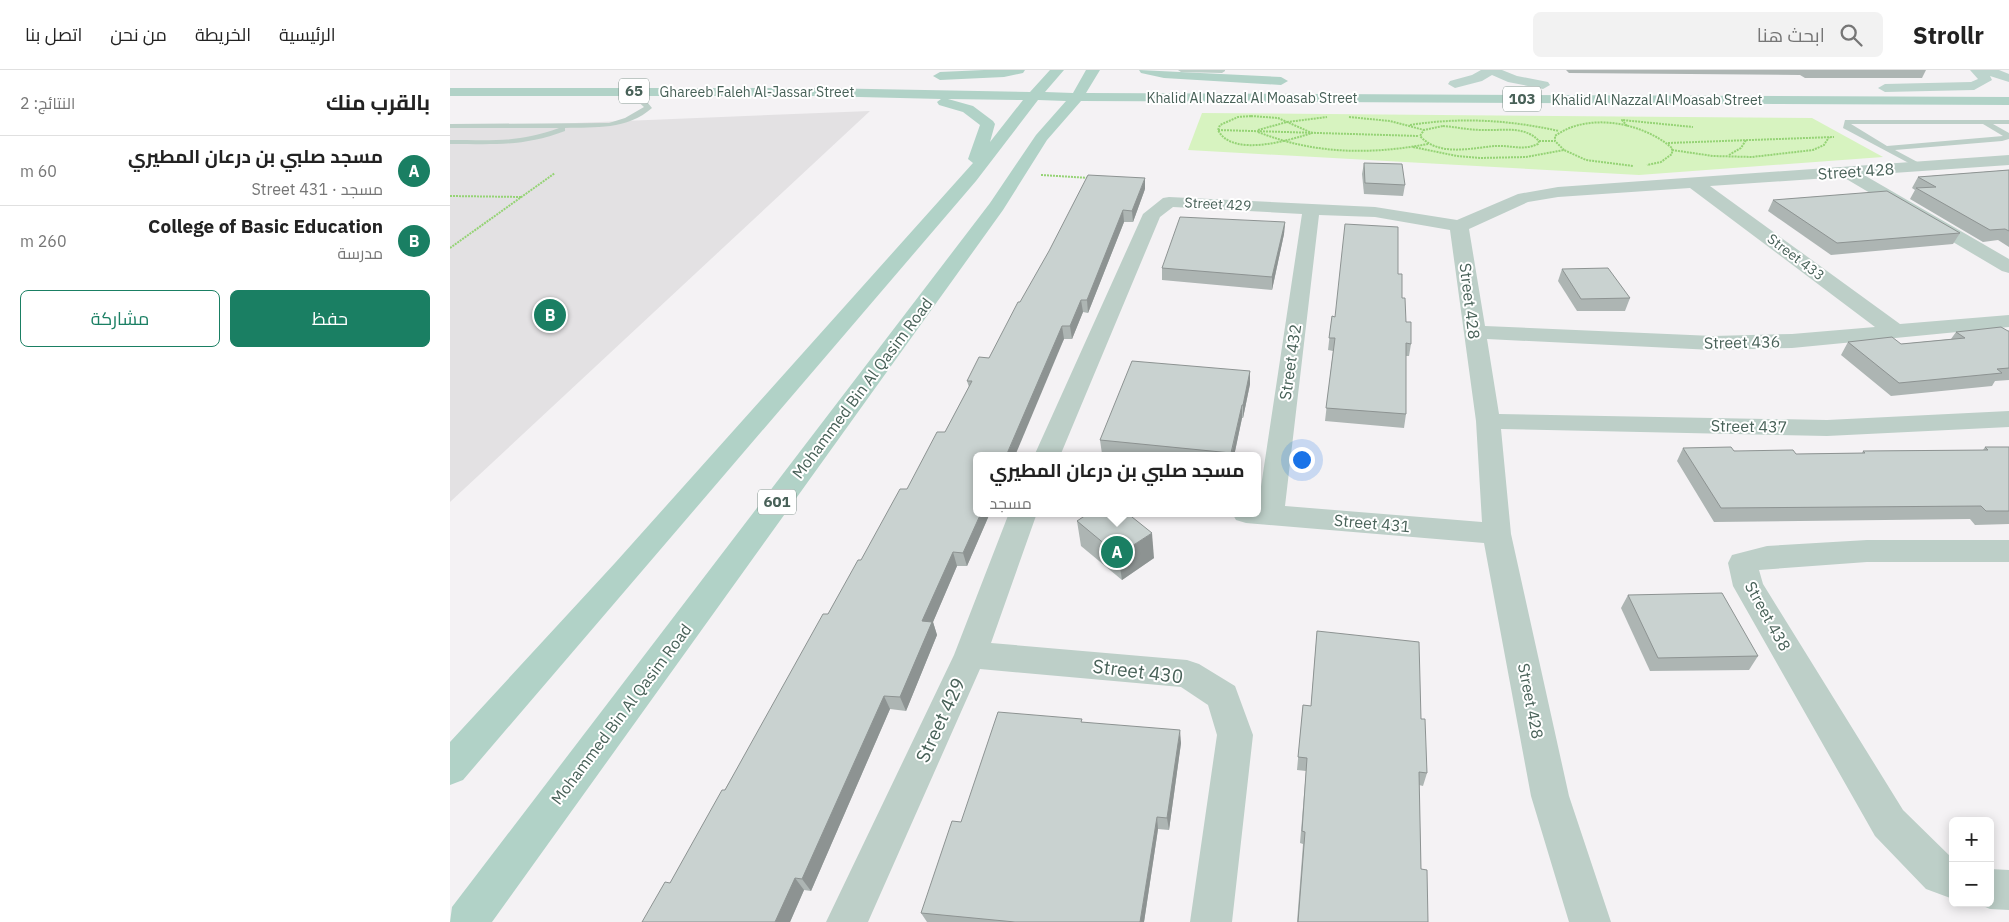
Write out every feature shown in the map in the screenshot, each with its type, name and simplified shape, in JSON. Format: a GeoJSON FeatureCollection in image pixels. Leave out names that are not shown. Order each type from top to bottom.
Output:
{"type":"FeatureCollection","features":[{"type":"Feature","properties":{"kind":"main road"},"geometry":{"type":"LineString","coordinates":[[1018,70],[979,76],[923,78],[1064,88],[1242,89],[1316,84]]}},
{"type":"Feature","properties":{"kind":"main road","name":"Khalid Al Nazzal Al Moasab Street"},"geometry":{"type":"LineString","coordinates":[[1135,82],[1296,82],[1164,74],[1146,70]]}},
{"type":"Feature","properties":{"kind":"main road"},"geometry":{"type":"LineString","coordinates":[[450,79],[478,78]]}},
{"type":"Feature","properties":{"kind":"main road","name":"Ghareeb Faleh Al-Jassar Street"},"geometry":{"type":"LineString","coordinates":[[779,79],[838,79]]}},
{"type":"Feature","properties":{"kind":"main road","name":"Khalid Al Nazzal Al Moasab Street"},"geometry":{"type":"LineString","coordinates":[[1450,84],[1548,85]]}},
{"type":"Feature","properties":{"kind":"main road","name":"Khalid Al Nazzal Al Moasab Street"},"geometry":{"type":"LineString","coordinates":[[1641,86],[2009,89]]}},
{"type":"Feature","properties":{"kind":"main road"},"geometry":{"type":"LineString","coordinates":[[1020,143],[1064,88]]}},
{"type":"Feature","properties":{"kind":"main road"},"geometry":{"type":"LineString","coordinates":[[450,768],[633,564],[970,177],[1064,88]]}},
{"type":"Feature","properties":{"kind":"main road","name":"Khalid Al Nazzal Al Moasab Street"},"geometry":{"type":"LineString","coordinates":[[1064,88],[1268,98],[2009,102]]}},
{"type":"Feature","properties":{"kind":"main road","name":"Ghareeb Faleh Al-Jassar Street"},"geometry":{"type":"LineString","coordinates":[[450,92],[818,92],[1064,88]]}},
{"type":"Feature","properties":{"kind":"main road","name":"Mohammed Bin Al Qasim Road"},"geometry":{"type":"LineString","coordinates":[[467,922],[1009,183],[1041,138],[1064,88]]}},
{"type":"Feature","properties":{"kind":"main road"},"geometry":{"type":"LineString","coordinates":[[818,92],[942,102],[962,106],[980,115],[988,124],[970,177]]}},
{"type":"Feature","properties":{"kind":"main road"},"geometry":{"type":"LineString","coordinates":[[1104,111],[1148,103],[1268,98]]}},
{"type":"Feature","properties":{"kind":"main road"},"geometry":{"type":"LineString","coordinates":[[1009,183],[1053,148]]}},
{"type":"Feature","properties":{"kind":"street"},"geometry":{"type":"LineString","coordinates":[[1450,84],[1477,78],[1491,70],[1513,79],[1548,85]]}},
{"type":"Feature","properties":{"kind":"street"},"geometry":{"type":"LineString","coordinates":[[1885,88],[1974,86],[1985,80],[1982,73],[1977,70]]}},
{"type":"Feature","properties":{"kind":"street"},"geometry":{"type":"LineString","coordinates":[[1986,70],[2009,78]]}},
{"type":"Feature","properties":{"kind":"street","name":"Street 428"},"geometry":{"type":"LineString","coordinates":[[1590,922],[1550,796],[1497,534],[1488,421],[1474,332],[1467,269],[1459,226],[1524,198],[1550,194],[2009,160]]}},
{"type":"Feature","properties":{"kind":"street"},"geometry":{"type":"LineString","coordinates":[[1847,172],[2009,267]]}},
{"type":"Feature","properties":{"kind":"street","name":"Street 433"},"geometry":{"type":"LineString","coordinates":[[1695,182],[1896,332]]}},
{"type":"Feature","properties":{"kind":"street","name":"Street 429"},"geometry":{"type":"LineString","coordinates":[[1050,452],[1152,214],[1169,202],[1375,212],[1459,226]]}},
{"type":"Feature","properties":{"kind":"street","name":"Street 432"},"geometry":{"type":"LineString","coordinates":[[1261,497],[1311,210]]}},
{"type":"Feature","properties":{"kind":"street","name":"Street 436"},"geometry":{"type":"LineString","coordinates":[[1474,332],[1713,344],[1792,341],[2009,321]]}},
{"type":"Feature","properties":{"kind":"street","name":"Street 437"},"geometry":{"type":"LineString","coordinates":[[1488,421],[1827,428],[2009,419]]}},
{"type":"Feature","properties":{"kind":"street","name":"Street 431"},"geometry":{"type":"LineString","coordinates":[[1261,514],[1497,534]]}},
{"type":"Feature","properties":{"kind":"street","name":"Street 429"},"geometry":{"type":"LineString","coordinates":[[847,922],[970,655],[1022,517]]}},
{"type":"Feature","properties":{"kind":"street","name":"Street 438"},"geometry":{"type":"LineString","coordinates":[[1949,878],[1940,875],[1889,823],[1748,586],[1743,563],[1767,557],[1867,551],[2009,551]]}},
{"type":"Feature","properties":{"kind":"street","name":"Street 430"},"geometry":{"type":"LineString","coordinates":[[970,655],[1187,674],[1223,696],[1235,735],[1210,922]]}},
{"type":"Feature","properties":{"kind":"street"},"geometry":{"type":"LineString","coordinates":[[1994,889],[2009,890]]}},
{"type":"Feature","properties":{"kind":"lane"},"geometry":{"type":"LineString","coordinates":[[1181,70],[1222,71]]}},
{"type":"Feature","properties":{"kind":"lane"},"geometry":{"type":"LineString","coordinates":[[450,126],[567,127],[609,125],[628,120],[648,108],[646,102],[638,96],[614,91]]}},
{"type":"Feature","properties":{"kind":"lane"},"geometry":{"type":"LineString","coordinates":[[1920,167],[1846,126],[1848,122],[2009,122]]}},
{"type":"Feature","properties":{"kind":"lane"},"geometry":{"type":"LineString","coordinates":[[1886,148],[2002,139],[2009,136],[1984,122]]}},
{"type":"Feature","properties":{"kind":"lane"},"geometry":{"type":"LineString","coordinates":[[450,142],[518,142],[539,138],[567,127]]}},
{"type":"Feature","properties":{"kind":"path"},"geometry":{"type":"LineString","coordinates":[[1218,130],[1220,125],[1227,121],[1244,116],[1265,116],[1278,118],[1312,133]]}},
{"type":"Feature","properties":{"kind":"path"},"geometry":{"type":"LineString","coordinates":[[1255,131],[1287,122],[1334,117]]}},
{"type":"Feature","properties":{"kind":"path"},"geometry":{"type":"LineString","coordinates":[[1348,117],[1410,126],[1424,130],[1443,126],[1482,130],[1514,130],[1530,133],[1539,141],[1555,141],[1564,150],[1586,160],[1617,166],[1648,165],[1661,162],[1672,154],[1668,142]]}},
{"type":"Feature","properties":{"kind":"path"},"geometry":{"type":"LineString","coordinates":[[1410,126],[1447,119],[1492,119],[1559,131],[1580,124],[1611,124],[1627,126],[1651,133],[1668,142],[1863,136]]}},
{"type":"Feature","properties":{"kind":"path"},"geometry":{"type":"LineString","coordinates":[[1627,126],[1622,120],[1693,127]]}},
{"type":"Feature","properties":{"kind":"path"},"geometry":{"type":"LineString","coordinates":[[1218,130],[1420,136],[1428,144]]}},
{"type":"Feature","properties":{"kind":"path"},"geometry":{"type":"LineString","coordinates":[[1218,130],[1221,136],[1241,144],[1270,145],[1312,133]]}},
{"type":"Feature","properties":{"kind":"path"},"geometry":{"type":"LineString","coordinates":[[1420,136],[1424,130]]}},
{"type":"Feature","properties":{"kind":"path"},"geometry":{"type":"LineString","coordinates":[[1255,131],[1284,142],[1318,149],[1348,152],[1392,150],[1428,144],[1440,147],[1476,149],[1497,146],[1516,148],[1533,147],[1539,141]]}},
{"type":"Feature","properties":{"kind":"path"},"geometry":{"type":"LineString","coordinates":[[1555,141],[1555,136],[1559,131]]}},
{"type":"Feature","properties":{"kind":"path"},"geometry":{"type":"LineString","coordinates":[[1672,150],[1726,157],[1752,157],[1813,150],[1824,145],[1829,137]]}},
{"type":"Feature","properties":{"kind":"path"},"geometry":{"type":"LineString","coordinates":[[1717,160],[1741,148],[1746,140]]}},
{"type":"Feature","properties":{"kind":"path"},"geometry":{"type":"LineString","coordinates":[[1413,147],[1480,158],[1526,157],[1564,150]]}},
{"type":"Feature","properties":{"kind":"path"},"geometry":{"type":"LineString","coordinates":[[1661,162],[1669,165]]}},
{"type":"Feature","properties":{"kind":"path"},"geometry":{"type":"LineString","coordinates":[[450,248],[555,173]]}},
{"type":"Feature","properties":{"kind":"path"},"geometry":{"type":"LineString","coordinates":[[1009,183],[1094,178]]}},
{"type":"Feature","properties":{"kind":"path"},"geometry":{"type":"LineString","coordinates":[[450,196],[522,197]]}},
{"type":"Feature","properties":{"kind":"shaded area"},"geometry":{"type":"Polygon","coordinates":[[[870,111],[450,502],[450,128],[870,111]]]}},
{"type":"Feature","properties":{"kind":"green space"},"geometry":{"type":"Polygon","coordinates":[[[1202,113],[1812,118],[1883,157],[1639,175],[1188,150],[1202,113]]]}},
{"type":"Feature","properties":{"kind":"building"},"geometry":{"type":"Polygon","coordinates":[[[1364,163],[1402,164],[1405,185],[1365,183],[1364,163]]]}},
{"type":"Feature","properties":{"kind":"building"},"geometry":{"type":"Polygon","coordinates":[[[2009,170],[2009,231],[2005,229],[1990,230],[1916,188],[1936,187],[1918,177],[2009,170]]]}},
{"type":"Feature","properties":{"kind":"building"},"geometry":{"type":"Polygon","coordinates":[[[1088,175],[1145,178],[1132,211],[1123,210],[1087,300],[1081,300],[1070,326],[1062,326],[1008,452],[973,452],[973,517],[979,517],[963,553],[953,552],[922,621],[932,622],[900,697],[884,696],[802,879],[795,878],[775,922],[642,922],[665,882],[670,883],[722,790],[725,790],[823,614],[828,614],[858,560],[861,560],[900,489],[907,489],[937,432],[945,432],[972,381],[967,381],[979,357],[989,358],[1018,302],[1020,302],[1088,175]]]}},
{"type":"Feature","properties":{"kind":"building"},"geometry":{"type":"Polygon","coordinates":[[[1887,191],[1960,233],[1837,243],[1773,200],[1887,191]]]}},
{"type":"Feature","properties":{"kind":"building"},"geometry":{"type":"Polygon","coordinates":[[[1180,217],[1285,222],[1272,277],[1162,268],[1180,217]]]}},
{"type":"Feature","properties":{"kind":"building"},"geometry":{"type":"Polygon","coordinates":[[[1345,224],[1398,227],[1398,274],[1402,274],[1402,298],[1405,298],[1406,322],[1411,322],[1411,344],[1406,343],[1406,414],[1326,408],[1335,338],[1329,338],[1332,316],[1335,317],[1345,224]]]}},
{"type":"Feature","properties":{"kind":"building"},"geometry":{"type":"Polygon","coordinates":[[[1608,268],[1630,298],[1581,299],[1562,269],[1608,268]]]}},
{"type":"Feature","properties":{"kind":"building"},"geometry":{"type":"Polygon","coordinates":[[[2001,327],[2009,331],[2009,368],[1997,369],[2002,373],[1899,383],[1848,342],[1892,337],[1901,344],[1965,338],[1956,332],[2001,327]]]}},
{"type":"Feature","properties":{"kind":"building"},"geometry":{"type":"Polygon","coordinates":[[[1132,361],[1250,371],[1231,452],[1100,440],[1132,361]]]}},
{"type":"Feature","properties":{"kind":"building"},"geometry":{"type":"Polygon","coordinates":[[[1731,447],[1734,451],[1793,450],[1796,454],[1865,453],[1863,451],[1988,450],[1985,447],[2009,447],[2009,511],[1986,511],[1981,506],[1721,508],[1683,448],[1731,447]]]}},
{"type":"Feature","properties":{"kind":"building"},"geometry":{"type":"Polygon","coordinates":[[[1083,517],[1132,517],[1152,533],[1118,555],[1077,521],[1083,517]]]}},
{"type":"Feature","properties":{"kind":"building"},"geometry":{"type":"Polygon","coordinates":[[[1722,593],[1758,656],[1658,658],[1628,595],[1722,593]]]}},
{"type":"Feature","properties":{"kind":"building"},"geometry":{"type":"Polygon","coordinates":[[[1317,631],[1419,642],[1421,719],[1425,719],[1427,773],[1419,772],[1421,869],[1427,870],[1428,922],[1298,922],[1305,832],[1302,831],[1307,758],[1298,757],[1303,705],[1311,706],[1317,631]]]}},
{"type":"Feature","properties":{"kind":"building"},"geometry":{"type":"Polygon","coordinates":[[[998,712],[1082,719],[1081,722],[1180,730],[1167,818],[1157,817],[1140,922],[1015,922],[921,913],[952,821],[961,822],[998,712]]]}},
{"type":"Feature","properties":{"kind":"place","name":"College of Basic Education"},"geometry":{"type":"Point","coordinates":[550,315]}},
{"type":"Feature","properties":{"kind":"place","name":"مسجد صلبي بن درعان المطيري"},"geometry":{"type":"Point","coordinates":[1117,552]}}]}
